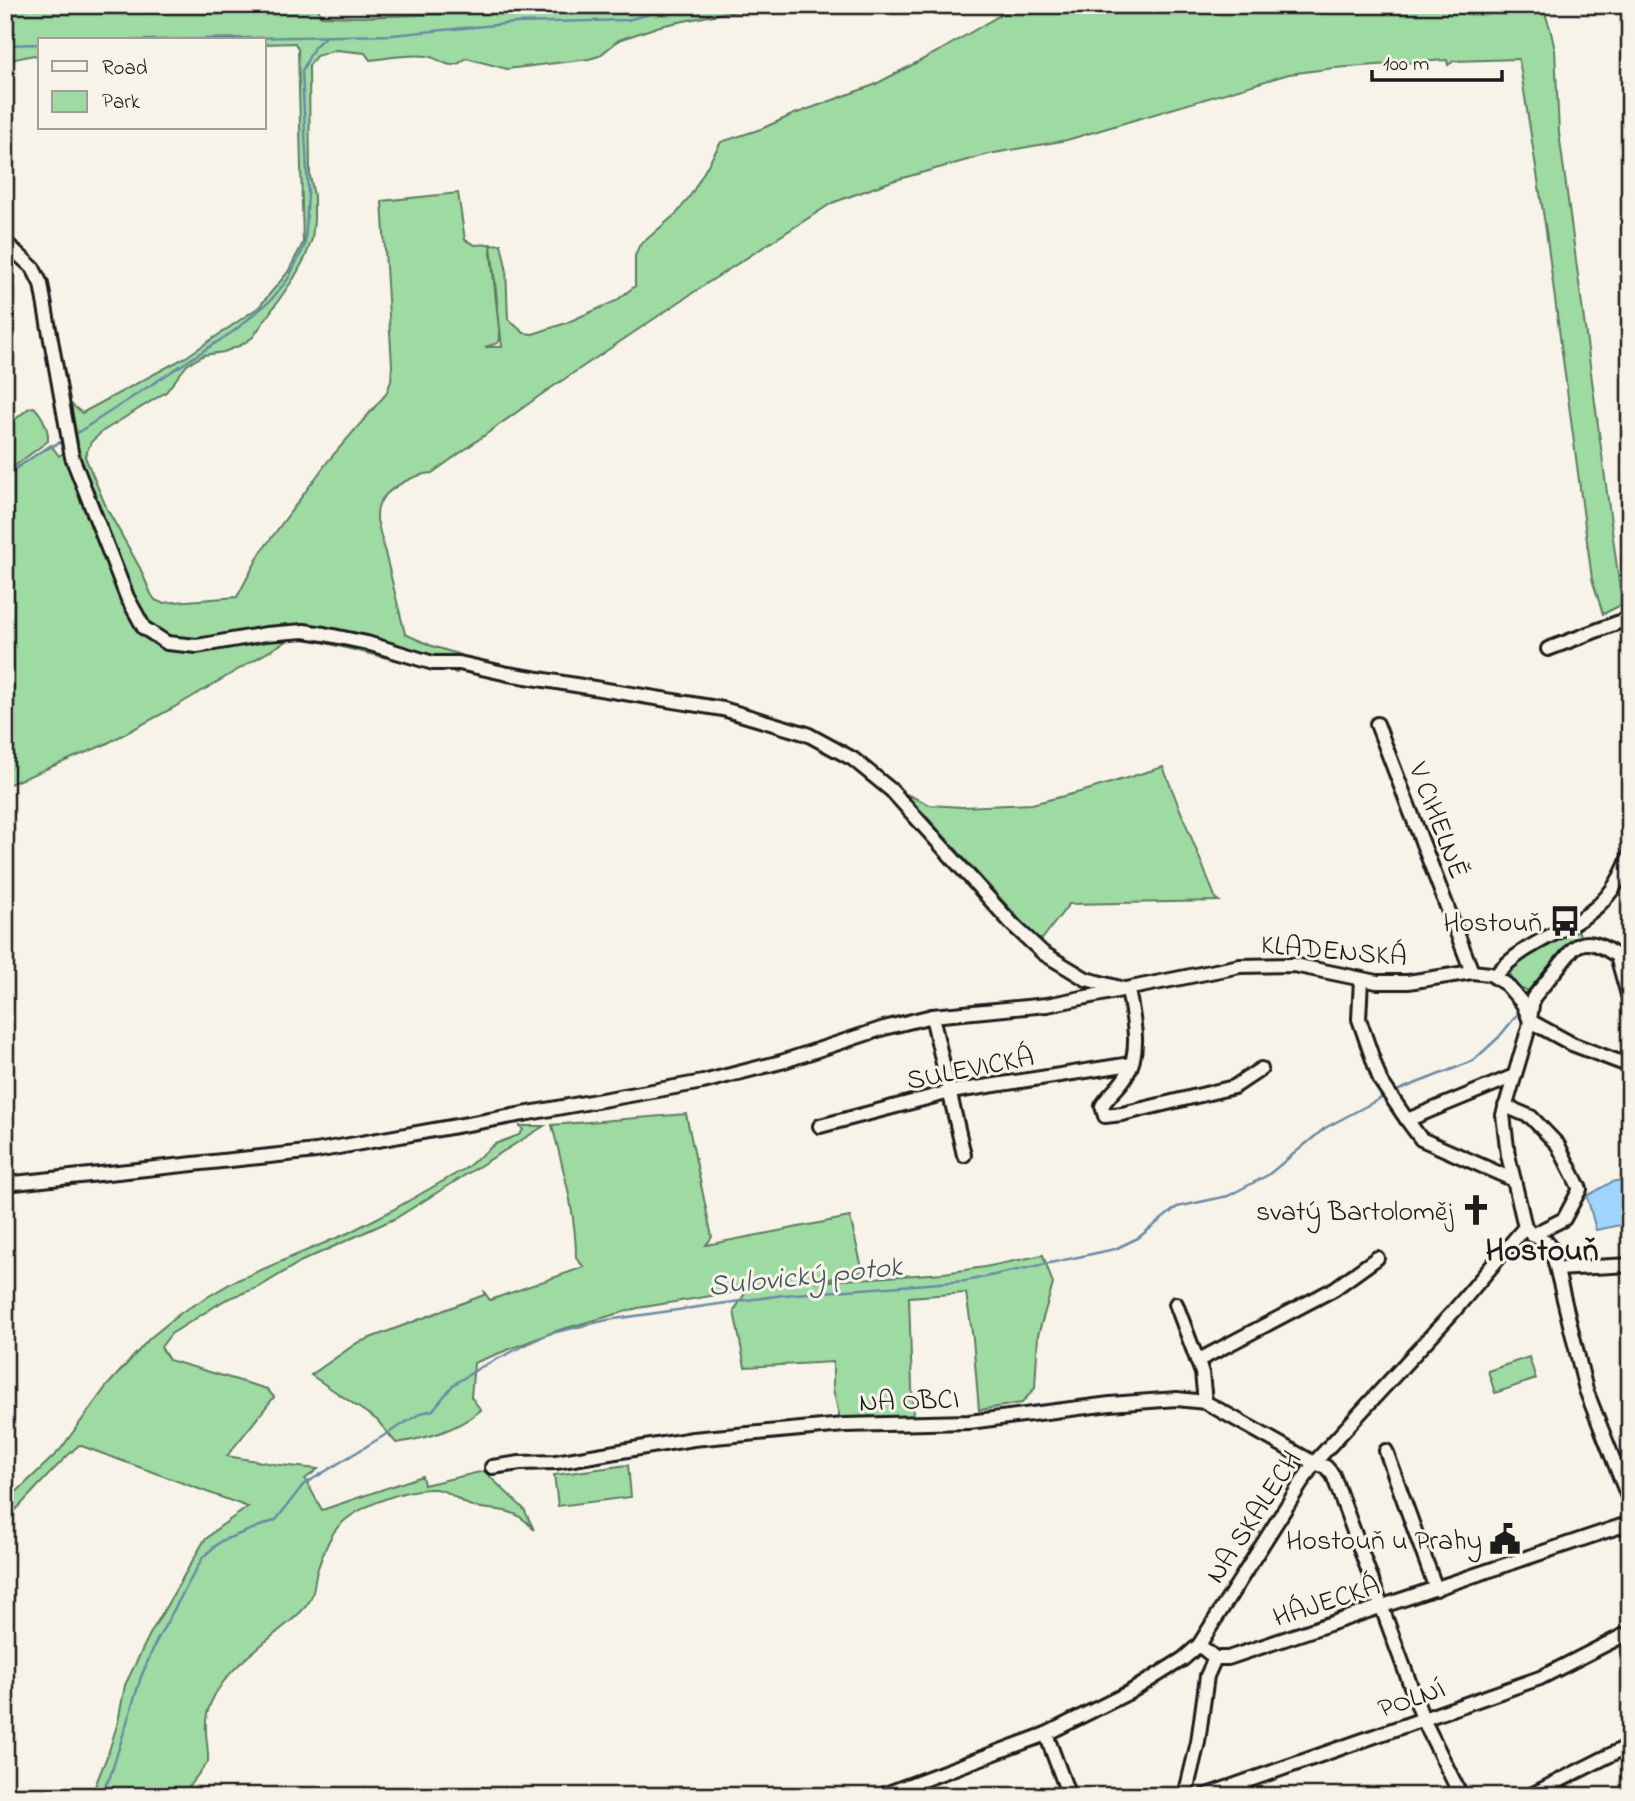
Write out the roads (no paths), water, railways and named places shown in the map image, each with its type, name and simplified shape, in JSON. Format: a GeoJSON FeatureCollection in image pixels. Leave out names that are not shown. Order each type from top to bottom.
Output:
{"type":"FeatureCollection","features":[{"type":"Feature","properties":{"kind":"street","name":"KLADENSKÁ"},"geometry":{"type":"LineString","coordinates":[[5,242],[33,268],[41,284],[72,457],[127,597],[144,628],[167,643],[197,646],[266,634],[304,631],[324,634],[367,643],[433,663],[459,663],[508,674],[723,709],[807,734],[853,759],[891,790],[1013,925],[1043,953],[1087,979],[1128,990]]}},
{"type":"Feature","properties":{"kind":"street"},"geometry":{"type":"LineString","coordinates":[[1548,649],[1622,621],[1630,621]]}},
{"type":"Feature","properties":{"kind":"street","name":"V CIHELNĚ"},"geometry":{"type":"LineString","coordinates":[[1377,724],[1472,972]]}},
{"type":"Feature","properties":{"kind":"street"},"geometry":{"type":"LineString","coordinates":[[1630,854],[1622,875],[1594,911],[1527,951],[1495,976],[1506,984],[1523,1004],[1530,1020],[1572,1044],[1630,1066]]}},
{"type":"Feature","properties":{"kind":"street"},"geometry":{"type":"LineString","coordinates":[[1630,1002],[1617,956],[1606,948],[1583,943],[1573,949],[1533,998],[1530,1020],[1505,1106],[1503,1125],[1528,1231],[1548,1243],[1557,1269],[1586,1390],[1630,1502]]}},
{"type":"Feature","properties":{"kind":"street","name":"KLADENSKÁ"},"geometry":{"type":"LineString","coordinates":[[5,1184],[316,1151],[703,1082],[781,1062],[884,1028],[932,1016],[1047,1005],[1240,966],[1294,965],[1361,979],[1408,982],[1472,972],[1495,976]]}},
{"type":"Feature","properties":{"kind":"street"},"geometry":{"type":"LineString","coordinates":[[1361,979],[1359,1020],[1380,1080],[1421,1139],[1514,1180]]}},
{"type":"Feature","properties":{"kind":"street"},"geometry":{"type":"LineString","coordinates":[[1128,990],[1134,1031],[1131,1064],[1119,1086],[1102,1106],[1105,1116],[1234,1087],[1261,1069]]}},
{"type":"Feature","properties":{"kind":"street"},"geometry":{"type":"LineString","coordinates":[[932,1016],[964,1155]]}},
{"type":"Feature","properties":{"kind":"street","name":"SULEVICKÁ"},"geometry":{"type":"LineString","coordinates":[[820,1126],[950,1092],[1131,1064]]}},
{"type":"Feature","properties":{"kind":"street"},"geometry":{"type":"LineString","coordinates":[[1407,1120],[1514,1076]]}},
{"type":"Feature","properties":{"kind":"street"},"geometry":{"type":"LineString","coordinates":[[1505,1106],[1531,1117],[1558,1145],[1580,1189],[1564,1219],[1528,1231]]}},
{"type":"Feature","properties":{"kind":"street","name":"NA SKALECH"},"geometry":{"type":"LineString","coordinates":[[880,1796],[1046,1734],[1130,1692],[1183,1659],[1199,1645],[1314,1463],[1528,1231]]}},
{"type":"Feature","properties":{"kind":"street"},"geometry":{"type":"LineString","coordinates":[[1197,1361],[1334,1289],[1377,1258]]}},
{"type":"Feature","properties":{"kind":"street"},"geometry":{"type":"LineString","coordinates":[[1557,1269],[1630,1265]]}},
{"type":"Feature","properties":{"kind":"street"},"geometry":{"type":"LineString","coordinates":[[1176,1304],[1202,1373],[1205,1402]]}},
{"type":"Feature","properties":{"kind":"street","name":"NA OBCI"},"geometry":{"type":"LineString","coordinates":[[492,1467],[556,1462],[669,1442],[787,1430],[844,1425],[969,1422],[1163,1400],[1205,1402],[1314,1463],[1326,1467],[1334,1475],[1423,1719],[1461,1796]]}},
{"type":"Feature","properties":{"kind":"street"},"geometry":{"type":"LineString","coordinates":[[1386,1451],[1436,1589]]}},
{"type":"Feature","properties":{"kind":"street","name":"HÁJECKÁ"},"geometry":{"type":"LineString","coordinates":[[1215,1658],[1228,1658],[1382,1608],[1630,1522]]}},
{"type":"Feature","properties":{"kind":"street","name":"POLNÍ"},"geometry":{"type":"LineString","coordinates":[[1204,1796],[1540,1678],[1630,1632]]}},
{"type":"Feature","properties":{"kind":"street"},"geometry":{"type":"LineString","coordinates":[[1185,1796],[1198,1742],[1207,1676],[1215,1658],[1199,1645]]}},
{"type":"Feature","properties":{"kind":"street"},"geometry":{"type":"LineString","coordinates":[[1046,1734],[1069,1796]]}},
{"type":"Feature","properties":{"kind":"street"},"geometry":{"type":"LineString","coordinates":[[1529,1796],[1630,1745]]}},
{"type":"Feature","properties":{"kind":"water"},"geometry":{"type":"Polygon","coordinates":[[[1630,1178],[1630,1223],[1596,1230],[1587,1196],[1612,1182],[1630,1178]]]}},
{"type":"Feature","properties":{"kind":"waterway"},"geometry":{"type":"LineString","coordinates":[[246,38],[392,35],[515,23],[627,20],[684,5]]}},
{"type":"Feature","properties":{"kind":"waterway"},"geometry":{"type":"LineString","coordinates":[[74,435],[234,331],[270,301],[288,279],[305,245],[308,194],[302,71],[314,47],[327,35]]}},
{"type":"Feature","properties":{"kind":"waterway"},"geometry":{"type":"LineString","coordinates":[[5,45],[38,44]]}},
{"type":"Feature","properties":{"kind":"waterway"},"geometry":{"type":"LineString","coordinates":[[5,476],[40,452],[65,440]]}},
{"type":"Feature","properties":{"kind":"waterway","name":"Sulovický potok"},"geometry":{"type":"LineString","coordinates":[[1604,942],[1613,944],[1630,957]]}},
{"type":"Feature","properties":{"kind":"waterway","name":"Sulovický potok"},"geometry":{"type":"LineString","coordinates":[[1394,1092],[1473,1061],[1499,1037],[1521,1010]]}},
{"type":"Feature","properties":{"kind":"waterway","name":"Sulovický potok"},"geometry":{"type":"LineString","coordinates":[[99,1796],[110,1777],[141,1677],[156,1642],[203,1557],[221,1541],[276,1520],[303,1485],[421,1413],[433,1410],[453,1385],[479,1368],[548,1334],[607,1320],[783,1295],[966,1281],[1115,1249],[1138,1238],[1177,1207],[1228,1196],[1268,1175],[1325,1128],[1385,1096]]}},
{"type":"Feature","properties":{"kind":"place","name":"Hostouň"},"geometry":{"type":"Point","coordinates":[1565,921]}},
{"type":"Feature","properties":{"kind":"place","name":"svatý Bartoloměj"},"geometry":{"type":"Point","coordinates":[1476,1210]}},
{"type":"Feature","properties":{"kind":"place","name":"Hostouň u Prahy"},"geometry":{"type":"Point","coordinates":[1505,1539]}},
{"type":"Feature","properties":{"kind":"district","name":"Hostouň"},"geometry":{"type":"Point","coordinates":[1542,1249]}}]}
